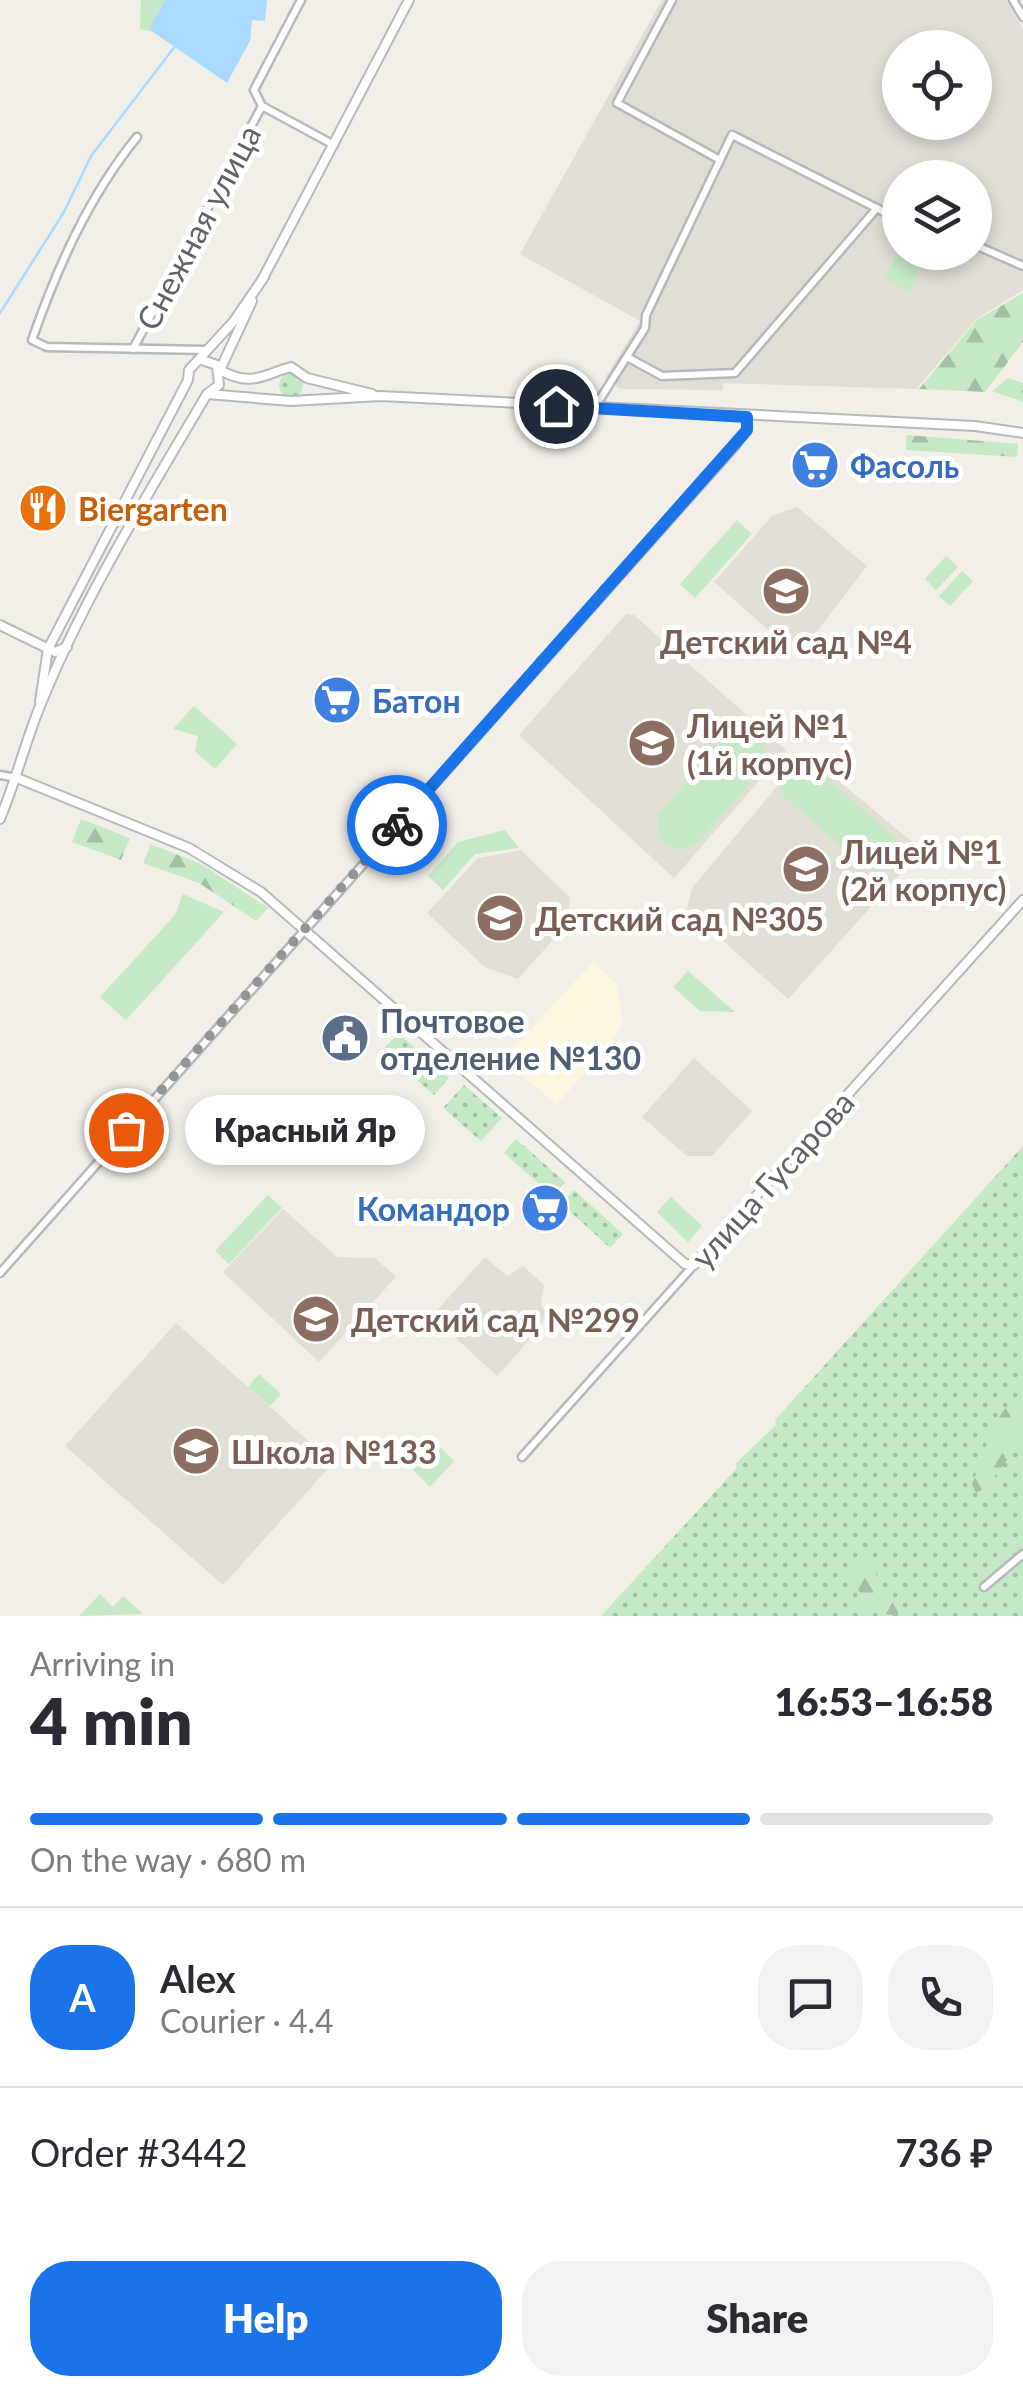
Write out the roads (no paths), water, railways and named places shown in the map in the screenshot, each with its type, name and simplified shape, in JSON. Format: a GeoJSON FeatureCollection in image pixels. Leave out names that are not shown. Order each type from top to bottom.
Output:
{"type":"FeatureCollection","features":[{"type":"Feature","properties":{"kind":"street","name":"Снежная улица"},"geometry":{"type":"LineString","coordinates":[[301,0],[254,90],[262,106],[334,146]]}},
{"type":"Feature","properties":{"kind":"street"},"geometry":{"type":"LineString","coordinates":[[38,711],[67,648],[207,394],[219,385],[220,370],[264,277],[408,0]]}},
{"type":"Feature","properties":{"kind":"street"},"geometry":{"type":"LineString","coordinates":[[672,0],[616,103],[720,160]]}},
{"type":"Feature","properties":{"kind":"street"},"geometry":{"type":"LineString","coordinates":[[1013,0],[1023,17]]}},
{"type":"Feature","properties":{"kind":"street","name":"Снежная улица"},"geometry":{"type":"LineString","coordinates":[[133,349],[262,106]]}},
{"type":"Feature","properties":{"kind":"street"},"geometry":{"type":"LineString","coordinates":[[594,408],[646,328],[646,315],[732,134],[882,211]]}},
{"type":"Feature","properties":{"kind":"street","name":"Снежная улица"},"geometry":{"type":"LineString","coordinates":[[137,137],[110,170],[60,266],[32,340],[47,347],[207,350]]}},
{"type":"Feature","properties":{"kind":"street"},"geometry":{"type":"LineString","coordinates":[[626,357],[662,376],[735,373],[877,208]]}},
{"type":"Feature","properties":{"kind":"street"},"geometry":{"type":"LineString","coordinates":[[992,252],[1023,266]]}},
{"type":"Feature","properties":{"kind":"street"},"geometry":{"type":"LineString","coordinates":[[0,819],[18,778],[38,711],[48,649],[188,380],[189,370],[202,360],[264,277]]}},
{"type":"Feature","properties":{"kind":"street"},"geometry":{"type":"LineString","coordinates":[[202,360],[234,378],[275,378],[291,367],[307,378],[381,396]]}},
{"type":"Feature","properties":{"kind":"street"},"geometry":{"type":"LineString","coordinates":[[275,378],[277,396],[291,401],[306,396],[307,378]]}},
{"type":"Feature","properties":{"kind":"street"},"geometry":{"type":"LineString","coordinates":[[188,380],[197,392],[291,401],[381,396],[975,426],[1023,433]]}},
{"type":"Feature","properties":{"kind":"street"},"geometry":{"type":"LineString","coordinates":[[0,1273],[736,445],[747,430],[747,417]]}},
{"type":"Feature","properties":{"kind":"street"},"geometry":{"type":"LineString","coordinates":[[0,625],[48,649],[67,648]]}},
{"type":"Feature","properties":{"kind":"street"},"geometry":{"type":"LineString","coordinates":[[0,775],[18,778],[189,848],[261,892],[678,1261],[694,1265]]}},
{"type":"Feature","properties":{"kind":"street","name":"улица Гусарова"},"geometry":{"type":"LineString","coordinates":[[522,1457],[1023,900]]}},
{"type":"Feature","properties":{"kind":"street"},"geometry":{"type":"LineString","coordinates":[[984,1587],[1023,1554]]}},
{"type":"Feature","properties":{"kind":"water"},"geometry":{"type":"Polygon","coordinates":[[[165,0],[267,0],[265,21],[252,20],[250,41],[227,83],[153,32],[150,27],[165,0]]]}},
{"type":"Feature","properties":{"kind":"waterway"},"geometry":{"type":"LineString","coordinates":[[0,313],[64,212],[91,156],[176,45]]}},
{"type":"Feature","properties":{"kind":"place","name":"Фасоль"},"geometry":{"type":"Point","coordinates":[815,465]}},
{"type":"Feature","properties":{"kind":"place","name":"Biergarten"},"geometry":{"type":"Point","coordinates":[43,508]}},
{"type":"Feature","properties":{"kind":"place","name":"Детский сад №4"},"geometry":{"type":"Point","coordinates":[786,591]}},
{"type":"Feature","properties":{"kind":"place","name":"Батон"},"geometry":{"type":"Point","coordinates":[337,700]}},
{"type":"Feature","properties":{"kind":"place","name":"Лицей №1 (1й корпус)"},"geometry":{"type":"Point","coordinates":[652,743]}},
{"type":"Feature","properties":{"kind":"place","name":"Лицей №1 (2й корпус)"},"geometry":{"type":"Point","coordinates":[806,869]}},
{"type":"Feature","properties":{"kind":"place","name":"Детский сад №305"},"geometry":{"type":"Point","coordinates":[500,918]}},
{"type":"Feature","properties":{"kind":"place","name":"Почтовое отделение №130"},"geometry":{"type":"Point","coordinates":[345,1038]}},
{"type":"Feature","properties":{"kind":"place","name":"Красный Яр"},"geometry":{"type":"Point","coordinates":[126,1130]}},
{"type":"Feature","properties":{"kind":"place","name":"Командор"},"geometry":{"type":"Point","coordinates":[545,1208]}},
{"type":"Feature","properties":{"kind":"place","name":"Детский сад №299"},"geometry":{"type":"Point","coordinates":[316,1319]}},
{"type":"Feature","properties":{"kind":"place","name":"Школа №133"},"geometry":{"type":"Point","coordinates":[196,1451]}}]}
